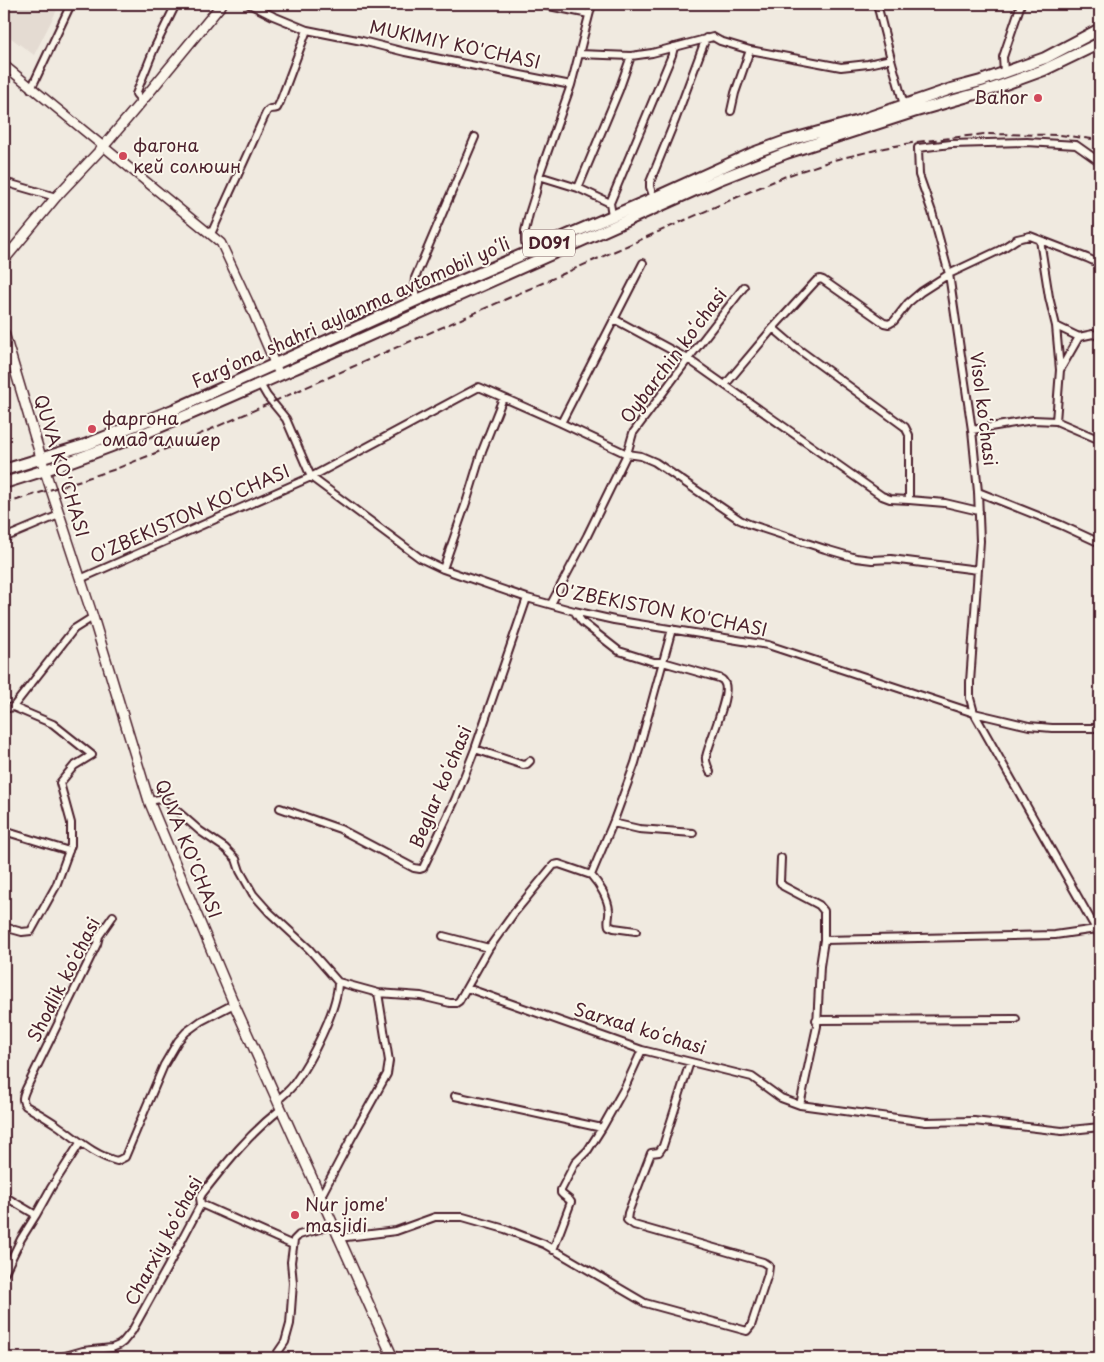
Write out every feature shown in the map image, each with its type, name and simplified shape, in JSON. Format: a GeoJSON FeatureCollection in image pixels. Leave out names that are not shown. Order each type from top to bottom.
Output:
{"type":"FeatureCollection","features":[{"type":"Feature","properties":{"kind":"highway","name":"Fargʻona shahri aylanma avtomobil yoʻli"},"geometry":{"type":"LineString","coordinates":[[4,470],[85,445],[173,410],[417,300],[769,147],[855,122],[951,89],[981,81],[1045,58],[1100,30]]}},
{"type":"Feature","properties":{"kind":"highway","name":"Fargʻona shahri aylanma avtomobil yoʻli"},"geometry":{"type":"LineString","coordinates":[[4,483],[45,471],[132,439],[720,179],[786,153],[913,112],[986,91],[1044,70],[1100,43]]}},
{"type":"Feature","properties":{"kind":"highway"},"geometry":{"type":"LineString","coordinates":[[951,89],[955,100]]}},
{"type":"Feature","properties":{"kind":"main road"},"geometry":{"type":"LineString","coordinates":[[4,260],[56,197],[142,102],[222,4]]}},
{"type":"Feature","properties":{"kind":"main road","name":"QUVA KO'CHASI"},"geometry":{"type":"LineString","coordinates":[[4,333],[45,471],[93,617],[149,801],[234,1004],[393,1358]]}},
{"type":"Feature","properties":{"kind":"street"},"geometry":{"type":"LineString","coordinates":[[31,89],[71,4]]}},
{"type":"Feature","properties":{"kind":"street"},"geometry":{"type":"LineString","coordinates":[[142,102],[136,94],[154,49],[176,4]]}},
{"type":"Feature","properties":{"kind":"street","name":"MUKIMIY KO'CHASI"},"geometry":{"type":"LineString","coordinates":[[249,4],[307,30],[570,85]]}},
{"type":"Feature","properties":{"kind":"street"},"geometry":{"type":"LineString","coordinates":[[539,4],[590,14]]}},
{"type":"Feature","properties":{"kind":"street"},"geometry":{"type":"LineString","coordinates":[[528,252],[525,242],[525,231],[529,214],[539,176],[580,54],[592,4]]}},
{"type":"Feature","properties":{"kind":"street"},"geometry":{"type":"LineString","coordinates":[[877,4],[904,105]]}},
{"type":"Feature","properties":{"kind":"street"},"geometry":{"type":"LineString","coordinates":[[1004,72],[1003,57],[1021,4]]}},
{"type":"Feature","properties":{"kind":"street"},"geometry":{"type":"LineString","coordinates":[[211,234],[268,109],[277,108],[307,30]]}},
{"type":"Feature","properties":{"kind":"street"},"geometry":{"type":"LineString","coordinates":[[580,54],[631,56],[652,53],[713,37],[750,50],[841,67],[891,59]]}},
{"type":"Feature","properties":{"kind":"street"},"geometry":{"type":"LineString","coordinates":[[654,198],[650,182],[706,38]]}},
{"type":"Feature","properties":{"kind":"street"},"geometry":{"type":"LineString","coordinates":[[612,215],[610,202],[674,47]]}},
{"type":"Feature","properties":{"kind":"street"},"geometry":{"type":"LineString","coordinates":[[731,111],[750,50]]}},
{"type":"Feature","properties":{"kind":"street"},"geometry":{"type":"LineString","coordinates":[[578,188],[619,90],[631,56]]}},
{"type":"Feature","properties":{"kind":"street"},"geometry":{"type":"LineString","coordinates":[[4,65],[31,89],[211,234],[223,246],[280,375]]}},
{"type":"Feature","properties":{"kind":"street"},"geometry":{"type":"LineString","coordinates":[[417,300],[414,288],[415,278],[475,136]]}},
{"type":"Feature","properties":{"kind":"street","name":"Visol koʻchasi"},"geometry":{"type":"LineString","coordinates":[[974,713],[970,698],[970,682],[980,541],[978,492],[972,430],[949,274],[932,212],[919,175],[918,148],[951,144],[1037,142],[1076,145],[1100,162]]}},
{"type":"Feature","properties":{"kind":"street"},"geometry":{"type":"LineString","coordinates":[[539,176],[578,188],[610,202]]}},
{"type":"Feature","properties":{"kind":"street"},"geometry":{"type":"LineString","coordinates":[[4,182],[56,197]]}},
{"type":"Feature","properties":{"kind":"street"},"geometry":{"type":"LineString","coordinates":[[725,385],[773,328],[816,281],[820,279],[884,323],[889,324],[921,292],[949,274],[1000,250],[1017,239],[1030,236],[1100,264]]}},
{"type":"Feature","properties":{"kind":"street"},"geometry":{"type":"LineString","coordinates":[[1040,240],[1048,296],[1056,326],[1060,370],[1056,421]]}},
{"type":"Feature","properties":{"kind":"street"},"geometry":{"type":"LineString","coordinates":[[561,423],[643,264]]}},
{"type":"Feature","properties":{"kind":"street","name":"Oybarchin koʻchasi"},"geometry":{"type":"LineString","coordinates":[[551,604],[628,454],[633,434],[744,287]]}},
{"type":"Feature","properties":{"kind":"street"},"geometry":{"type":"LineString","coordinates":[[614,319],[688,359],[882,496],[890,499],[945,503],[979,511]]}},
{"type":"Feature","properties":{"kind":"street"},"geometry":{"type":"LineString","coordinates":[[1056,326],[1079,337],[1093,334],[1100,337]]}},
{"type":"Feature","properties":{"kind":"street"},"geometry":{"type":"LineString","coordinates":[[773,328],[794,346],[905,427],[909,435],[909,500]]}},
{"type":"Feature","properties":{"kind":"street"},"geometry":{"type":"LineString","coordinates":[[1060,370],[1079,337]]}},
{"type":"Feature","properties":{"kind":"street"},"geometry":{"type":"LineString","coordinates":[[260,384],[267,396],[286,419],[311,478],[478,387],[628,454],[642,456],[655,462],[740,520],[749,524],[856,558],[978,570]]}},
{"type":"Feature","properties":{"kind":"street"},"geometry":{"type":"LineString","coordinates":[[443,569],[482,451],[502,398]]}},
{"type":"Feature","properties":{"kind":"street"},"geometry":{"type":"LineString","coordinates":[[972,430],[1032,420],[1056,421],[1100,440]]}},
{"type":"Feature","properties":{"kind":"street","name":"O'ZBEKISTON KO'CHASI"},"geometry":{"type":"LineString","coordinates":[[80,579],[311,478],[420,558],[443,569],[527,598],[614,620],[776,648],[974,713],[1028,726],[1100,728]]}},
{"type":"Feature","properties":{"kind":"street"},"geometry":{"type":"LineString","coordinates":[[978,492],[1061,525],[1100,543]]}},
{"type":"Feature","properties":{"kind":"street"},"geometry":{"type":"LineString","coordinates":[[4,538],[59,515]]}},
{"type":"Feature","properties":{"kind":"street","name":"Beglar koʻchasi"},"geometry":{"type":"LineString","coordinates":[[280,808],[340,829],[414,868],[423,868],[455,800],[475,749],[527,598]]}},
{"type":"Feature","properties":{"kind":"street"},"geometry":{"type":"LineString","coordinates":[[574,611],[582,622],[619,651],[654,662],[663,662],[720,678],[725,683],[725,694],[706,758],[710,772]]}},
{"type":"Feature","properties":{"kind":"street"},"geometry":{"type":"LineString","coordinates":[[13,707],[74,629],[93,617]]}},
{"type":"Feature","properties":{"kind":"street"},"geometry":{"type":"LineString","coordinates":[[591,875],[635,763],[672,629]]}},
{"type":"Feature","properties":{"kind":"street"},"geometry":{"type":"LineString","coordinates":[[4,709],[13,707],[53,724],[92,755],[74,766],[60,783],[71,823],[71,845],[56,886],[31,930],[22,932],[4,927]]}},
{"type":"Feature","properties":{"kind":"street"},"geometry":{"type":"LineString","coordinates":[[974,713],[1100,936]]}},
{"type":"Feature","properties":{"kind":"street"},"geometry":{"type":"LineString","coordinates":[[475,749],[524,765],[530,761]]}},
{"type":"Feature","properties":{"kind":"street"},"geometry":{"type":"LineString","coordinates":[[149,801],[160,799],[168,803],[236,859],[240,871],[253,894],[289,932],[309,949],[338,982],[378,993],[421,996],[453,1004],[459,1001],[489,948],[514,913],[554,865],[559,864],[591,875],[598,884],[606,901],[609,910],[609,926],[636,931]]}},
{"type":"Feature","properties":{"kind":"street"},"geometry":{"type":"LineString","coordinates":[[613,823],[639,829],[693,833]]}},
{"type":"Feature","properties":{"kind":"street"},"geometry":{"type":"LineString","coordinates":[[4,832],[69,851]]}},
{"type":"Feature","properties":{"kind":"street"},"geometry":{"type":"LineString","coordinates":[[781,858],[780,882],[783,886],[819,905],[824,911],[824,940],[817,1026],[800,1106]]}},
{"type":"Feature","properties":{"kind":"street","name":"Shodlik koʻchasi"},"geometry":{"type":"LineString","coordinates":[[113,916],[98,936],[97,944],[26,1089],[23,1102],[26,1106],[58,1126],[80,1144],[107,1159],[117,1161],[125,1157],[164,1065],[178,1041],[186,1032],[201,1021],[234,1004]]}},
{"type":"Feature","properties":{"kind":"street"},"geometry":{"type":"LineString","coordinates":[[824,940],[1055,935],[1096,929]]}},
{"type":"Feature","properties":{"kind":"street"},"geometry":{"type":"LineString","coordinates":[[442,936],[489,948]]}},
{"type":"Feature","properties":{"kind":"street","name":"Charxiy koʻchasi"},"geometry":{"type":"LineString","coordinates":[[58,1358],[83,1351],[112,1348],[123,1342],[132,1332],[201,1204],[200,1198],[202,1194],[238,1149],[280,1104],[293,1086],[320,1040],[334,1003],[338,982]]}},
{"type":"Feature","properties":{"kind":"street","name":"Sarxad koʻchasi"},"geometry":{"type":"LineString","coordinates":[[467,988],[642,1050],[752,1077],[781,1098],[800,1106],[926,1122],[974,1121],[1062,1131],[1100,1128]]}},
{"type":"Feature","properties":{"kind":"street"},"geometry":{"type":"LineString","coordinates":[[321,1196],[389,1068],[378,993]]}},
{"type":"Feature","properties":{"kind":"street"},"geometry":{"type":"LineString","coordinates":[[816,1020],[1016,1019]]}},
{"type":"Feature","properties":{"kind":"street"},"geometry":{"type":"LineString","coordinates":[[553,1250],[571,1202],[562,1195],[561,1190],[575,1163],[588,1150],[602,1128],[625,1087],[642,1050]]}},
{"type":"Feature","properties":{"kind":"street"},"geometry":{"type":"LineString","coordinates":[[338,1238],[396,1231],[435,1217],[463,1217],[505,1229],[544,1244],[646,1303],[747,1330],[751,1326],[769,1266],[763,1262],[634,1225],[627,1220],[651,1152],[659,1152],[663,1146],[690,1062]]}},
{"type":"Feature","properties":{"kind":"street"},"geometry":{"type":"LineString","coordinates":[[455,1096],[602,1128]]}},
{"type":"Feature","properties":{"kind":"street"},"geometry":{"type":"LineString","coordinates":[[4,1274],[21,1239],[80,1144]]}},
{"type":"Feature","properties":{"kind":"street"},"geometry":{"type":"LineString","coordinates":[[4,1196],[36,1215]]}},
{"type":"Feature","properties":{"kind":"street"},"geometry":{"type":"LineString","coordinates":[[201,1204],[293,1244]]}},
{"type":"Feature","properties":{"kind":"street"},"geometry":{"type":"LineString","coordinates":[[274,1358],[284,1342],[290,1324],[293,1283],[291,1262],[295,1238],[298,1235],[333,1225]]}},
{"type":"Feature","properties":{"kind":"shaded area"},"geometry":{"type":"Polygon","coordinates":[[[4,4],[60,4],[34,55],[7,35],[9,33],[5,29],[7,27],[4,24],[4,4]]]}},
{"type":"Feature","properties":{"kind":"railway"},"geometry":{"type":"LineString","coordinates":[[4,504],[113,470],[173,446],[742,195],[786,176],[834,160],[917,142],[984,134],[1060,135],[1100,140]]}},
{"type":"Feature","properties":{"kind":"place","name":"Bahor"},"geometry":{"type":"Point","coordinates":[1038,98]}},
{"type":"Feature","properties":{"kind":"place","name":"фагона кей солюшн"},"geometry":{"type":"Point","coordinates":[123,156]}},
{"type":"Feature","properties":{"kind":"place","name":"фаргона омад алишер"},"geometry":{"type":"Point","coordinates":[92,429]}},
{"type":"Feature","properties":{"kind":"place","name":"Nur jome' masjidi"},"geometry":{"type":"Point","coordinates":[295,1215]}}]}
